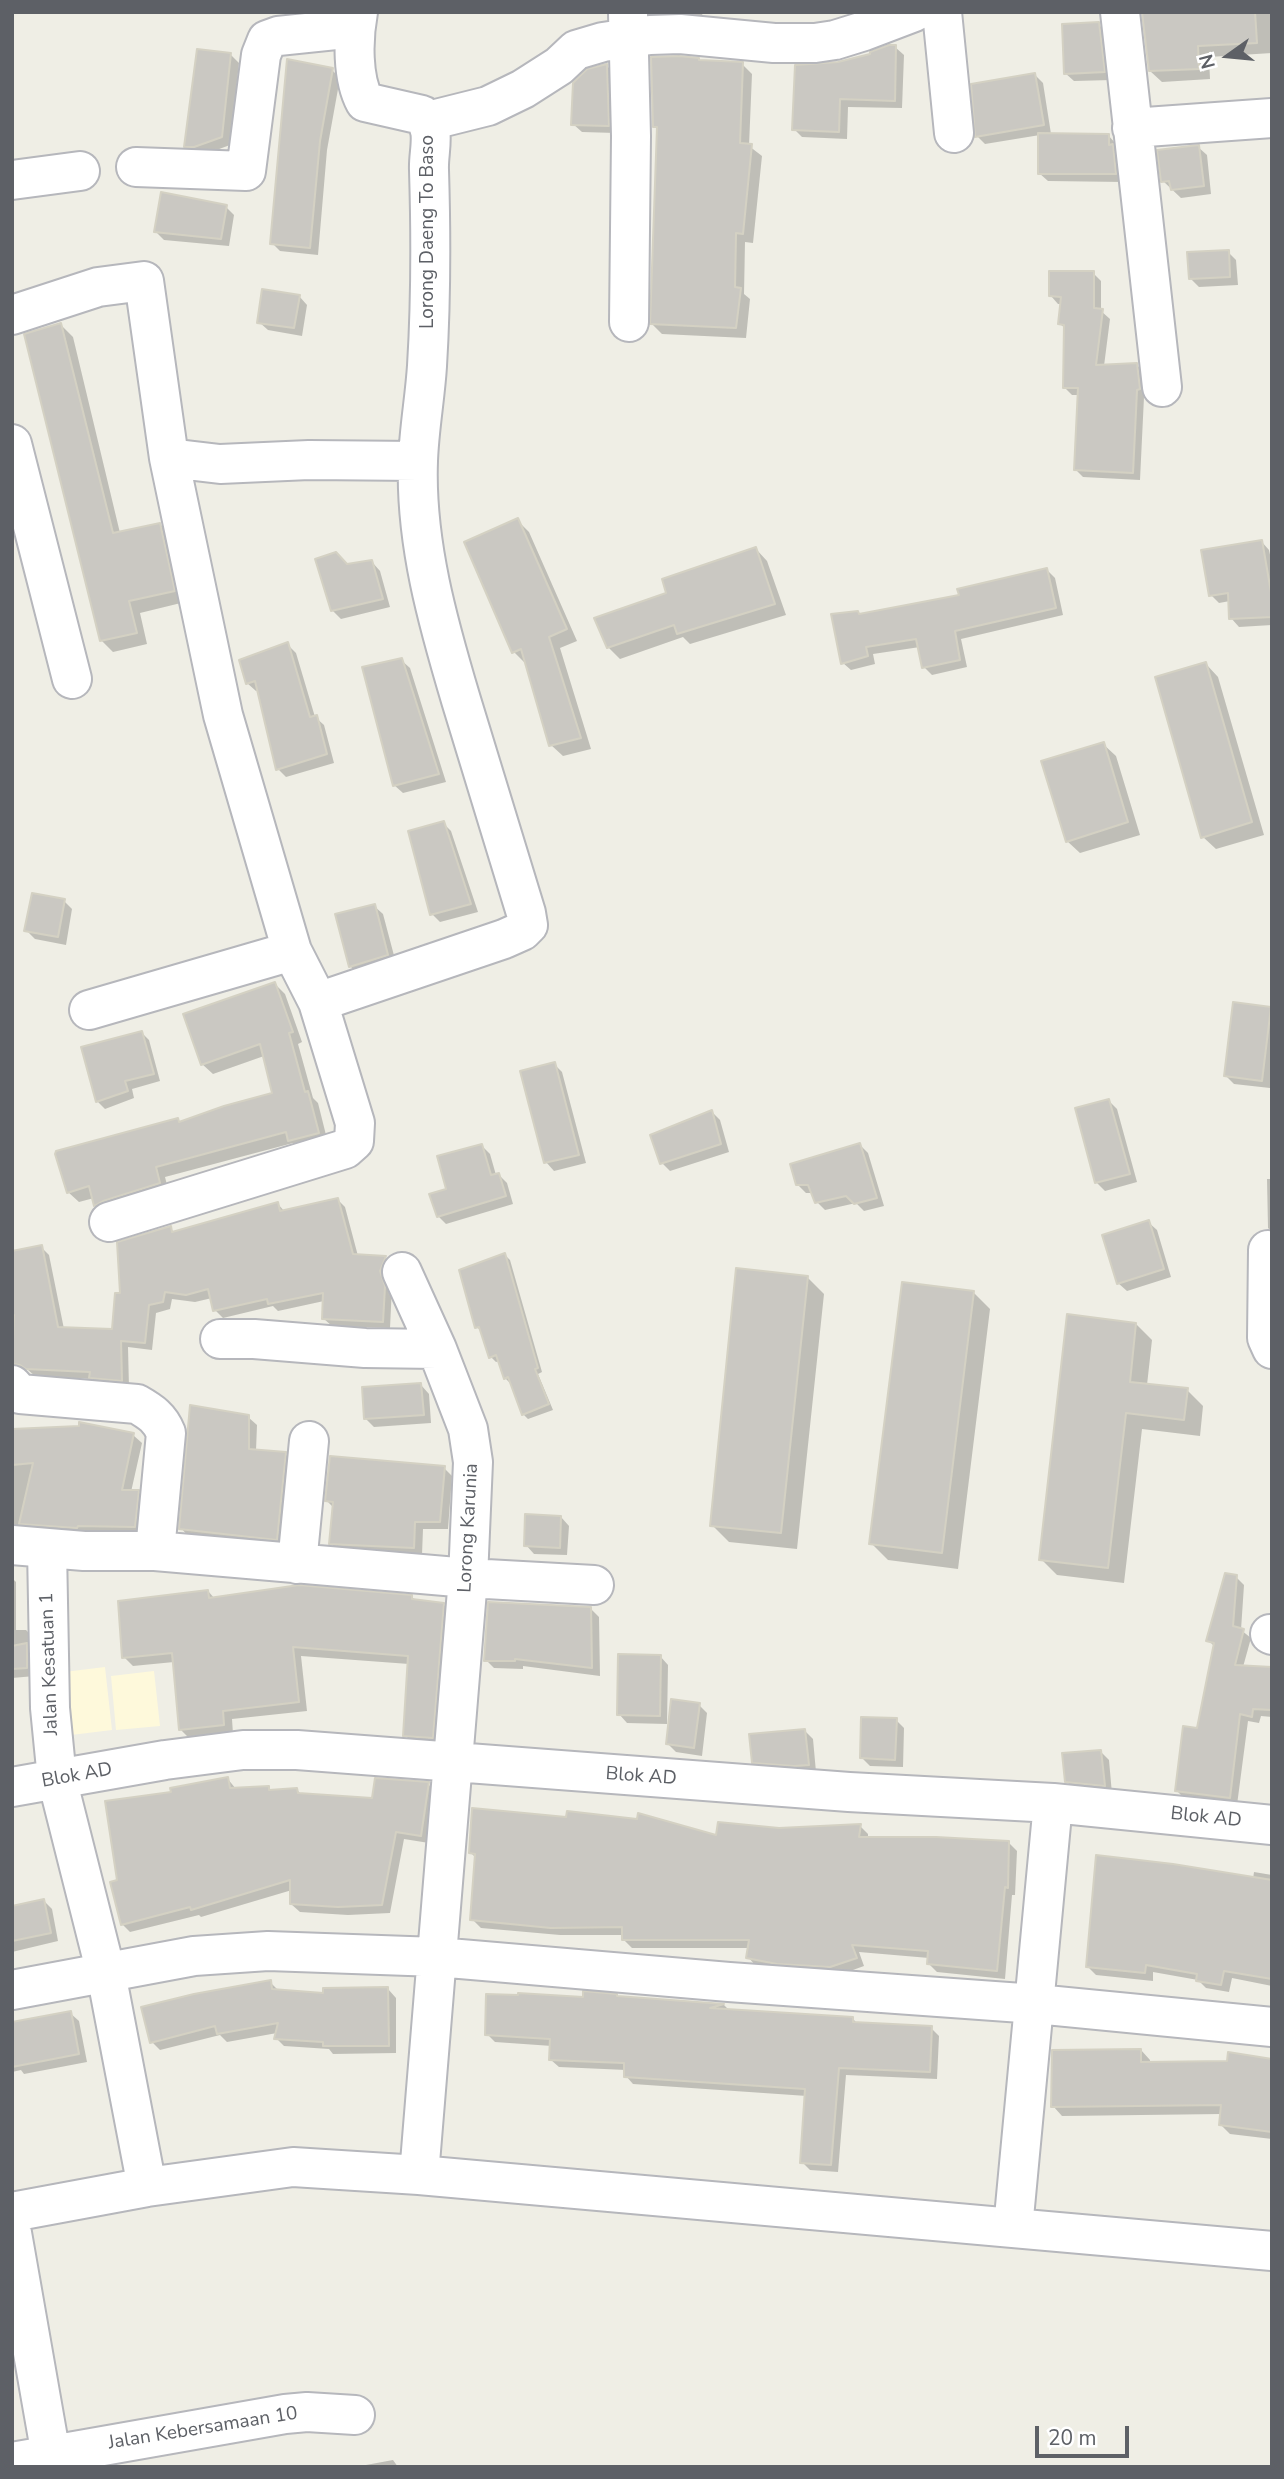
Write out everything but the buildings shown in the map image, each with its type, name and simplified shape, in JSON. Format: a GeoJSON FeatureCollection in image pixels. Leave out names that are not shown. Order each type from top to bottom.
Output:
{"type":"FeatureCollection","features":[{"type":"Feature","properties":{"kind":"street"},"geometry":{"type":"LineString","coordinates":[[428,121],[488,106],[523,89],[559,66],[576,50],[628,25],[680,34],[774,43],[814,43],[835,40],[914,12]]}},
{"type":"Feature","properties":{"kind":"street"},"geometry":{"type":"LineString","coordinates":[[942,12],[954,133]]}},
{"type":"Feature","properties":{"kind":"street"},"geometry":{"type":"LineString","coordinates":[[1120,12],[1162,387]]}},
{"type":"Feature","properties":{"kind":"street"},"geometry":{"type":"LineString","coordinates":[[136,167],[246,171],[261,55],[267,40],[356,20]]}},
{"type":"Feature","properties":{"kind":"street","name":"Lorong Daeng To Baso"},"geometry":{"type":"LineString","coordinates":[[318,1002],[504,939],[522,931],[527,925],[526,913],[451,668],[420,527],[418,461],[428,338],[431,229],[431,140],[428,121],[422,114],[365,102],[358,90],[356,20]]}},
{"type":"Feature","properties":{"kind":"street"},"geometry":{"type":"LineString","coordinates":[[628,25],[631,136],[629,322]]}},
{"type":"Feature","properties":{"kind":"street"},"geometry":{"type":"LineString","coordinates":[[1132,128],[1272,118]]}},
{"type":"Feature","properties":{"kind":"street"},"geometry":{"type":"LineString","coordinates":[[12,180],[80,171]]}},
{"type":"Feature","properties":{"kind":"street"},"geometry":{"type":"LineString","coordinates":[[12,315],[98,287],[144,281],[169,458],[223,715],[292,951],[318,1002],[355,1123],[354,1141],[345,1149],[109,1222]]}},
{"type":"Feature","properties":{"kind":"street"},"geometry":{"type":"LineString","coordinates":[[12,444],[72,679]]}},
{"type":"Feature","properties":{"kind":"street"},"geometry":{"type":"LineString","coordinates":[[169,458],[220,464],[309,460],[418,461]]}},
{"type":"Feature","properties":{"kind":"street"},"geometry":{"type":"LineString","coordinates":[[89,1010],[292,951]]}},
{"type":"Feature","properties":{"kind":"street"},"geometry":{"type":"LineString","coordinates":[[1268,1251],[1267,1338],[1272,1349]]}},
{"type":"Feature","properties":{"kind":"street","name":"Lorong Karunia"},"geometry":{"type":"LineString","coordinates":[[402,1272],[438,1349],[462,1412],[472,1445],[473,1462],[468,1578],[454,1763],[419,2175]]}},
{"type":"Feature","properties":{"kind":"street"},"geometry":{"type":"LineString","coordinates":[[220,1339],[254,1339],[365,1348],[438,1349]]}},
{"type":"Feature","properties":{"kind":"street"},"geometry":{"type":"LineString","coordinates":[[12,1385],[20,1394],[137,1404],[152,1412],[161,1421],[166,1433],[155,1552]]}},
{"type":"Feature","properties":{"kind":"street"},"geometry":{"type":"LineString","coordinates":[[297,1564],[309,1441]]}},
{"type":"Feature","properties":{"kind":"street"},"geometry":{"type":"LineString","coordinates":[[29,1547],[155,1552],[468,1578],[594,1585]]}},
{"type":"Feature","properties":{"kind":"street","name":"Jalan Kesatuan 1"},"geometry":{"type":"LineString","coordinates":[[29,1547],[57,1779],[106,1973],[147,2187]]}},
{"type":"Feature","properties":{"kind":"street","name":"Blok AD"},"geometry":{"type":"LineString","coordinates":[[12,1787],[165,1760],[243,1750],[297,1750],[849,1792],[1053,1803],[1272,1825]]}},
{"type":"Feature","properties":{"kind":"street"},"geometry":{"type":"LineString","coordinates":[[1013,2228],[1053,1803]]}},
{"type":"Feature","properties":{"kind":"street"},"geometry":{"type":"LineString","coordinates":[[12,1990],[194,1956],[236,1952],[437,1957],[1036,2004],[1272,2027]]}},
{"type":"Feature","properties":{"kind":"street"},"geometry":{"type":"LineString","coordinates":[[12,2212],[147,2187],[293,2167],[419,2175],[1272,2251]]}},
{"type":"Feature","properties":{"kind":"street"},"geometry":{"type":"LineString","coordinates":[[12,2233],[52,2461]]}},
{"type":"Feature","properties":{"kind":"street","name":"Jalan Kebersamaan 10"},"geometry":{"type":"LineString","coordinates":[[12,2462],[52,2461],[285,2414],[307,2412],[355,2415]]}},
{"type":"Feature","properties":{"kind":"shaded area"},"geometry":{"type":"Polygon","coordinates":[[[105,1667],[112,1730],[63,1736],[56,1673],[105,1667]]]}},
{"type":"Feature","properties":{"kind":"shaded area"},"geometry":{"type":"Polygon","coordinates":[[[154,1671],[160,1726],[116,1730],[111,1676],[154,1671]]]}}]}
